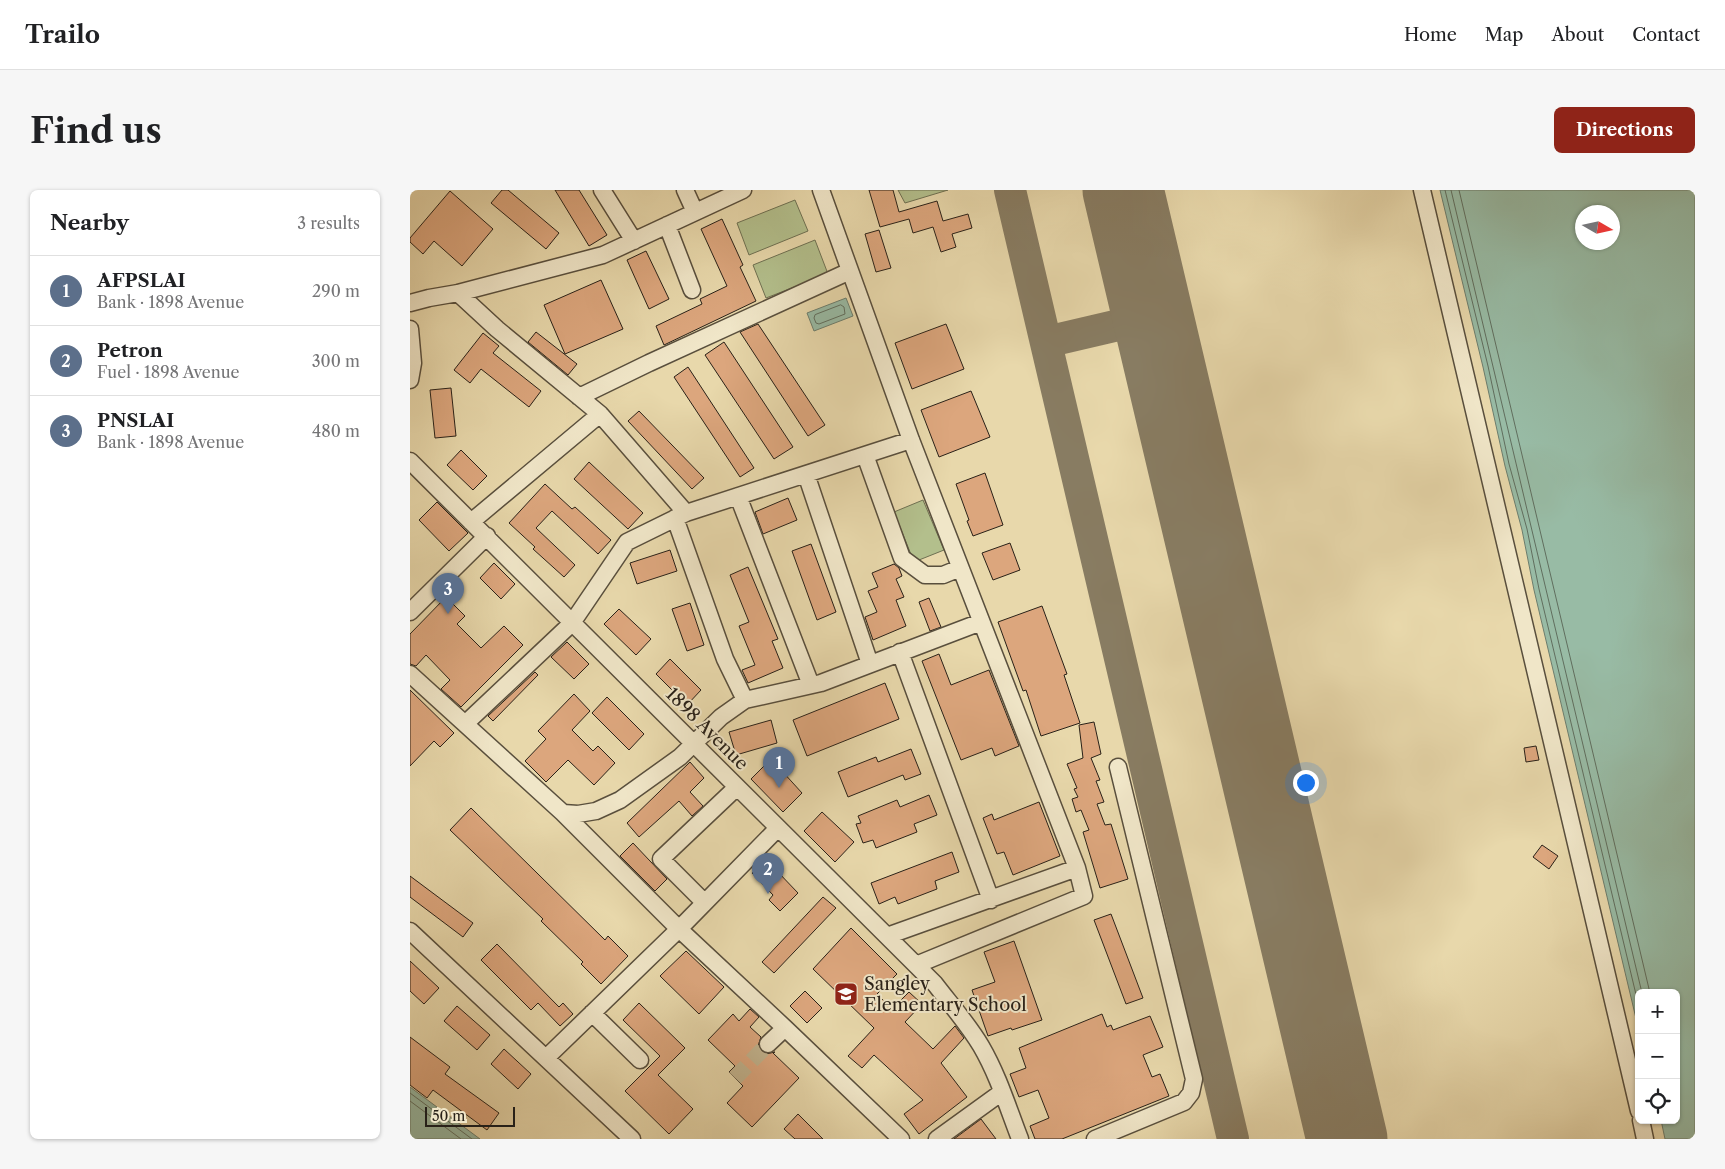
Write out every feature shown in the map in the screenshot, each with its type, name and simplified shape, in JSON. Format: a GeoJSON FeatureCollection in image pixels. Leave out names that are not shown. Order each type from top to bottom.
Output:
{"type":"FeatureCollection","features":[{"type":"Feature","properties":{"kind":"street"},"geometry":{"type":"LineString","coordinates":[[602,190],[634,241]]}},
{"type":"Feature","properties":{"kind":"street"},"geometry":{"type":"LineString","coordinates":[[684,190],[695,212]]}},
{"type":"Feature","properties":{"kind":"street"},"geometry":{"type":"LineString","coordinates":[[410,303],[458,293],[603,255],[743,190]]}},
{"type":"Feature","properties":{"kind":"street"},"geometry":{"type":"LineString","coordinates":[[821,190],[911,440],[1077,868],[1084,896],[916,965]]}},
{"type":"Feature","properties":{"kind":"street"},"geometry":{"type":"LineString","coordinates":[[1422,190],[1635,1093]]}},
{"type":"Feature","properties":{"kind":"street"},"geometry":{"type":"LineString","coordinates":[[667,225],[692,290]]}},
{"type":"Feature","properties":{"kind":"street"},"geometry":{"type":"LineString","coordinates":[[579,397],[850,271]]}},
{"type":"Feature","properties":{"kind":"street"},"geometry":{"type":"LineString","coordinates":[[458,293],[497,329],[600,414],[680,515],[725,659],[745,700]]}},
{"type":"Feature","properties":{"kind":"street"},"geometry":{"type":"LineString","coordinates":[[410,329],[413,363],[410,380]]}},
{"type":"Feature","properties":{"kind":"street"},"geometry":{"type":"LineString","coordinates":[[471,522],[600,414]]}},
{"type":"Feature","properties":{"kind":"street"},"geometry":{"type":"LineString","coordinates":[[465,724],[572,623],[627,542],[680,515],[911,440]]}},
{"type":"Feature","properties":{"kind":"street"},"geometry":{"type":"LineString","coordinates":[[864,456],[902,558],[925,575],[943,575],[960,568]]}},
{"type":"Feature","properties":{"kind":"street","name":"1898 Avenue"},"geometry":{"type":"LineString","coordinates":[[410,461],[935,984],[967,1025],[981,1047],[1002,1092],[1020,1139]]}},
{"type":"Feature","properties":{"kind":"street"},"geometry":{"type":"LineString","coordinates":[[806,474],[870,664]]}},
{"type":"Feature","properties":{"kind":"street"},"geometry":{"type":"LineString","coordinates":[[738,496],[811,685]]}},
{"type":"Feature","properties":{"kind":"street"},"geometry":{"type":"LineString","coordinates":[[410,612],[487,536]]}},
{"type":"Feature","properties":{"kind":"street"},"geometry":{"type":"LineString","coordinates":[[562,813],[578,814],[596,811],[620,800],[680,757],[721,717],[745,700],[811,685],[981,622]]}},
{"type":"Feature","properties":{"kind":"street"},"geometry":{"type":"LineString","coordinates":[[900,652],[991,900]]}},
{"type":"Feature","properties":{"kind":"street"},"geometry":{"type":"LineString","coordinates":[[410,674],[562,813],[679,929],[901,1139]]}},
{"type":"Feature","properties":{"kind":"street"},"geometry":{"type":"LineString","coordinates":[[1095,1139],[1184,1102],[1192,1093],[1194,1079],[1118,767]]}},
{"type":"Feature","properties":{"kind":"street"},"geometry":{"type":"LineString","coordinates":[[704,902],[661,859],[737,787]]}},
{"type":"Feature","properties":{"kind":"street"},"geometry":{"type":"LineString","coordinates":[[546,1058],[679,929],[778,828]]}},
{"type":"Feature","properties":{"kind":"street"},"geometry":{"type":"LineString","coordinates":[[887,936],[1077,868]]}},
{"type":"Feature","properties":{"kind":"street"},"geometry":{"type":"LineString","coordinates":[[410,931],[632,1139]]}},
{"type":"Feature","properties":{"kind":"street"},"geometry":{"type":"LineString","coordinates":[[592,1013],[640,1060]]}},
{"type":"Feature","properties":{"kind":"street"},"geometry":{"type":"LineString","coordinates":[[768,1044],[785,1028]]}},
{"type":"Feature","properties":{"kind":"street"},"geometry":{"type":"LineString","coordinates":[[937,1139],[1002,1092]]}},
{"type":"Feature","properties":{"kind":"street"},"geometry":{"type":"LineString","coordinates":[[1642,1124],[1645,1139]]}},
{"type":"Feature","properties":{"kind":"shaded area"},"geometry":{"type":"Polygon","coordinates":[[[898,190],[948,190],[905,203],[898,190]]]}},
{"type":"Feature","properties":{"kind":"shaded area"},"geometry":{"type":"Polygon","coordinates":[[[795,200],[808,231],[749,255],[737,223],[795,200]]]}},
{"type":"Feature","properties":{"kind":"shaded area"},"geometry":{"type":"Polygon","coordinates":[[[815,240],[828,274],[766,298],[753,265],[815,240]]]}},
{"type":"Feature","properties":{"kind":"shaded area"},"geometry":{"type":"Polygon","coordinates":[[[923,500],[944,550],[914,562],[894,512],[923,500]]]}},
{"type":"Feature","properties":{"kind":"water"},"geometry":{"type":"Polygon","coordinates":[[[1440,190],[1695,190],[1695,1139],[1665,1139],[1662,1124],[1680,1124],[1680,989],[1635,989],[1635,1014],[1534,590],[1522,530],[1505,466],[1440,190]]]}},
{"type":"Feature","properties":{"kind":"water"},"geometry":{"type":"Polygon","coordinates":[[[846,298],[853,316],[814,331],[807,313],[846,298]]]}},
{"type":"Feature","properties":{"kind":"water"},"geometry":{"type":"Polygon","coordinates":[[[410,1087],[480,1139],[410,1139],[410,1087]]]}},
{"type":"Feature","properties":{"kind":"building"},"geometry":{"type":"Polygon","coordinates":[[[502,190],[508,190],[559,233],[546,249],[491,203],[502,190]]]}},
{"type":"Feature","properties":{"kind":"building"},"geometry":{"type":"Polygon","coordinates":[[[555,190],[579,190],[607,235],[589,246],[555,190]]]}},
{"type":"Feature","properties":{"kind":"building"},"geometry":{"type":"Polygon","coordinates":[[[869,190],[893,190],[899,212],[937,201],[943,221],[968,214],[972,228],[952,234],[956,247],[941,252],[933,227],[913,233],[909,219],[880,227],[869,190]]]}},
{"type":"Feature","properties":{"kind":"building"},"geometry":{"type":"Polygon","coordinates":[[[450,191],[493,229],[462,266],[434,241],[423,254],[410,242],[410,238],[450,191]]]}},
{"type":"Feature","properties":{"kind":"building"},"geometry":{"type":"Polygon","coordinates":[[[722,219],[743,265],[740,267],[756,301],[664,345],[656,326],[702,304],[700,299],[727,286],[701,229],[722,219]]]}},
{"type":"Feature","properties":{"kind":"building"},"geometry":{"type":"Polygon","coordinates":[[[879,230],[891,268],[876,272],[865,234],[879,230]]]}},
{"type":"Feature","properties":{"kind":"building"},"geometry":{"type":"Polygon","coordinates":[[[646,251],[669,299],[649,309],[627,260],[646,251]]]}},
{"type":"Feature","properties":{"kind":"building"},"geometry":{"type":"Polygon","coordinates":[[[601,280],[623,329],[565,354],[544,305],[601,280]]]}},
{"type":"Feature","properties":{"kind":"building"},"geometry":{"type":"Polygon","coordinates":[[[758,324],[825,425],[808,436],[740,332],[758,324]]]}},
{"type":"Feature","properties":{"kind":"building"},"geometry":{"type":"Polygon","coordinates":[[[946,324],[964,369],[912,389],[895,343],[946,324]]]}},
{"type":"Feature","properties":{"kind":"building"},"geometry":{"type":"Polygon","coordinates":[[[536,332],[577,364],[568,375],[528,342],[536,332]]]}},
{"type":"Feature","properties":{"kind":"building"},"geometry":{"type":"Polygon","coordinates":[[[483,333],[499,346],[493,353],[541,391],[529,407],[481,369],[470,383],[454,370],[483,333]]]}},
{"type":"Feature","properties":{"kind":"building"},"geometry":{"type":"Polygon","coordinates":[[[724,342],[793,447],[774,459],[705,355],[724,342]]]}},
{"type":"Feature","properties":{"kind":"building"},"geometry":{"type":"Polygon","coordinates":[[[688,367],[754,468],[740,477],[674,377],[688,367]]]}},
{"type":"Feature","properties":{"kind":"building"},"geometry":{"type":"Polygon","coordinates":[[[451,388],[456,436],[435,438],[430,390],[451,388]]]}},
{"type":"Feature","properties":{"kind":"building"},"geometry":{"type":"Polygon","coordinates":[[[971,391],[990,437],[939,457],[921,410],[971,391]]]}},
{"type":"Feature","properties":{"kind":"building"},"geometry":{"type":"Polygon","coordinates":[[[639,411],[704,478],[692,489],[628,421],[639,411]]]}},
{"type":"Feature","properties":{"kind":"building"},"geometry":{"type":"Polygon","coordinates":[[[461,450],[487,476],[473,490],[447,465],[461,450]]]}},
{"type":"Feature","properties":{"kind":"building"},"geometry":{"type":"Polygon","coordinates":[[[589,462],[643,513],[628,529],[574,479],[589,462]]]}},
{"type":"Feature","properties":{"kind":"building"},"geometry":{"type":"Polygon","coordinates":[[[985,473],[1003,525],[973,536],[956,484],[985,473]]]}},
{"type":"Feature","properties":{"kind":"building"},"geometry":{"type":"Polygon","coordinates":[[[545,484],[572,509],[575,507],[611,540],[598,554],[552,511],[536,528],[575,565],[564,577],[533,549],[535,547],[509,523],[545,484]]]}},
{"type":"Feature","properties":{"kind":"building"},"geometry":{"type":"Polygon","coordinates":[[[788,498],[797,520],[763,534],[755,512],[788,498]]]}},
{"type":"Feature","properties":{"kind":"building"},"geometry":{"type":"Polygon","coordinates":[[[437,502],[468,533],[449,551],[419,520],[437,502]]]}},
{"type":"Feature","properties":{"kind":"building"},"geometry":{"type":"Polygon","coordinates":[[[1010,543],[1020,570],[993,580],[982,553],[1010,543]]]}},
{"type":"Feature","properties":{"kind":"building"},"geometry":{"type":"Polygon","coordinates":[[[811,544],[836,612],[817,620],[792,551],[811,544]]]}},
{"type":"Feature","properties":{"kind":"building"},"geometry":{"type":"Polygon","coordinates":[[[670,550],[677,571],[637,584],[630,563],[670,550]]]}},
{"type":"Feature","properties":{"kind":"building"},"geometry":{"type":"Polygon","coordinates":[[[494,563],[515,584],[501,599],[480,578],[494,563]]]}},
{"type":"Feature","properties":{"kind":"building"},"geometry":{"type":"Polygon","coordinates":[[[894,564],[899,568],[902,576],[896,579],[904,597],[896,600],[906,626],[873,640],[865,617],[877,612],[868,591],[878,587],[872,573],[894,564]]]}},
{"type":"Feature","properties":{"kind":"building"},"geometry":{"type":"Polygon","coordinates":[[[748,567],[778,639],[772,641],[783,668],[748,683],[742,670],[755,665],[739,626],[749,622],[730,575],[748,567]]]}},
{"type":"Feature","properties":{"kind":"building"},"geometry":{"type":"Polygon","coordinates":[[[446,597],[465,616],[457,624],[481,648],[504,626],[523,645],[461,707],[441,689],[450,680],[426,655],[416,666],[410,664],[410,634],[446,597]]]}},
{"type":"Feature","properties":{"kind":"building"},"geometry":{"type":"Polygon","coordinates":[[[929,598],[941,627],[930,631],[919,602],[929,598]]]}},
{"type":"Feature","properties":{"kind":"building"},"geometry":{"type":"Polygon","coordinates":[[[690,603],[704,645],[687,651],[672,609],[690,603]]]}},
{"type":"Feature","properties":{"kind":"building"},"geometry":{"type":"Polygon","coordinates":[[[1042,606],[1067,674],[1064,675],[1080,723],[1041,736],[1026,690],[1023,691],[998,622],[1042,606]]]}},
{"type":"Feature","properties":{"kind":"building"},"geometry":{"type":"Polygon","coordinates":[[[619,609],[651,639],[636,655],[604,624],[619,609]]]}},
{"type":"Feature","properties":{"kind":"building"},"geometry":{"type":"Polygon","coordinates":[[[567,642],[589,664],[574,679],[551,657],[567,642]]]}},
{"type":"Feature","properties":{"kind":"building"},"geometry":{"type":"Polygon","coordinates":[[[939,654],[951,685],[989,670],[1019,746],[995,756],[992,748],[961,760],[922,661],[939,654]]]}},
{"type":"Feature","properties":{"kind":"building"},"geometry":{"type":"Polygon","coordinates":[[[670,659],[701,690],[687,705],[656,674],[670,659]]]}},
{"type":"Feature","properties":{"kind":"building"},"geometry":{"type":"Polygon","coordinates":[[[535,672],[538,675],[493,721],[488,716],[535,672]]]}},
{"type":"Feature","properties":{"kind":"building"},"geometry":{"type":"Polygon","coordinates":[[[885,683],[899,719],[807,756],[793,720],[885,683]]]}},
{"type":"Feature","properties":{"kind":"building"},"geometry":{"type":"Polygon","coordinates":[[[410,690],[454,733],[440,747],[434,741],[410,766],[410,690]]]}},
{"type":"Feature","properties":{"kind":"building"},"geometry":{"type":"Polygon","coordinates":[[[574,694],[590,711],[572,730],[593,751],[598,746],[615,763],[594,785],[568,760],[546,782],[525,761],[546,739],[538,731],[574,694]]]}},
{"type":"Feature","properties":{"kind":"building"},"geometry":{"type":"Polygon","coordinates":[[[607,697],[644,734],[629,750],[592,713],[607,697]]]}},
{"type":"Feature","properties":{"kind":"building"},"geometry":{"type":"Polygon","coordinates":[[[771,720],[777,743],[736,755],[729,732],[771,720]]]}},
{"type":"Feature","properties":{"kind":"building"},"geometry":{"type":"Polygon","coordinates":[[[1094,722],[1101,754],[1091,758],[1100,780],[1096,781],[1104,802],[1097,804],[1105,825],[1111,824],[1128,879],[1100,888],[1083,832],[1089,830],[1081,810],[1076,812],[1072,799],[1078,797],[1074,789],[1077,788],[1067,764],[1083,758],[1079,725],[1094,722]]]}},
{"type":"Feature","properties":{"kind":"building"},"geometry":{"type":"Polygon","coordinates":[[[1536,746],[1539,760],[1526,762],[1524,748],[1536,746]]]}},
{"type":"Feature","properties":{"kind":"building"},"geometry":{"type":"Polygon","coordinates":[[[911,749],[921,774],[905,780],[903,775],[848,797],[838,772],[876,757],[878,762],[911,749]]]}},
{"type":"Feature","properties":{"kind":"building"},"geometry":{"type":"Polygon","coordinates":[[[779,751],[790,763],[782,771],[802,793],[783,812],[751,779],[779,751]]]}},
{"type":"Feature","properties":{"kind":"building"},"geometry":{"type":"Polygon","coordinates":[[[690,762],[704,778],[690,792],[703,806],[692,816],[679,801],[639,837],[627,823],[690,762]]]}},
{"type":"Feature","properties":{"kind":"building"},"geometry":{"type":"Polygon","coordinates":[[[929,795],[937,815],[914,824],[917,832],[876,848],[873,840],[863,843],[856,824],[861,823],[858,816],[897,800],[900,807],[929,795]]]}},
{"type":"Feature","properties":{"kind":"building"},"geometry":{"type":"Polygon","coordinates":[[[1039,802],[1060,856],[1013,875],[1004,852],[997,854],[983,818],[992,814],[994,820],[1039,802]]]}},
{"type":"Feature","properties":{"kind":"building"},"geometry":{"type":"Polygon","coordinates":[[[471,808],[605,940],[608,936],[628,956],[601,984],[581,964],[583,962],[541,921],[543,919],[450,830],[471,808]]]}},
{"type":"Feature","properties":{"kind":"building"},"geometry":{"type":"Polygon","coordinates":[[[822,812],[854,842],[835,862],[804,831],[822,812]]]}},
{"type":"Feature","properties":{"kind":"building"},"geometry":{"type":"Polygon","coordinates":[[[633,843],[667,879],[655,891],[620,856],[633,843]]]}},
{"type":"Feature","properties":{"kind":"building"},"geometry":{"type":"Polygon","coordinates":[[[1542,845],[1558,856],[1549,869],[1533,857],[1542,845]]]}},
{"type":"Feature","properties":{"kind":"building"},"geometry":{"type":"Polygon","coordinates":[[[952,852],[959,872],[935,881],[937,889],[898,904],[895,897],[879,904],[871,883],[952,852]]]}},
{"type":"Feature","properties":{"kind":"building"},"geometry":{"type":"Polygon","coordinates":[[[770,856],[780,866],[776,870],[798,893],[780,911],[769,900],[773,895],[752,873],[770,856]]]}},
{"type":"Feature","properties":{"kind":"building"},"geometry":{"type":"Polygon","coordinates":[[[410,876],[473,923],[463,937],[410,897],[410,876]]]}},
{"type":"Feature","properties":{"kind":"building"},"geometry":{"type":"Polygon","coordinates":[[[823,897],[836,908],[774,973],[762,962],[823,897]]]}},
{"type":"Feature","properties":{"kind":"building"},"geometry":{"type":"Polygon","coordinates":[[[1111,914],[1143,998],[1126,1004],[1094,920],[1111,914]]]}},
{"type":"Feature","properties":{"kind":"building"},"geometry":{"type":"Polygon","coordinates":[[[851,928],[897,974],[877,994],[892,1009],[909,992],[922,1004],[905,1022],[933,1049],[955,1026],[964,1038],[941,1063],[967,1097],[919,1134],[904,1114],[923,1100],[874,1055],[862,1068],[848,1056],[874,1028],[813,969],[851,928]]]}},
{"type":"Feature","properties":{"kind":"building"},"geometry":{"type":"Polygon","coordinates":[[[1014,941],[1042,1020],[988,1036],[972,990],[995,982],[984,952],[1014,941]]]}},
{"type":"Feature","properties":{"kind":"building"},"geometry":{"type":"Polygon","coordinates":[[[497,944],[559,1007],[563,1003],[573,1014],[560,1026],[538,1003],[531,1010],[481,960],[497,944]]]}},
{"type":"Feature","properties":{"kind":"building"},"geometry":{"type":"Polygon","coordinates":[[[686,951],[724,987],[699,1014],[660,976],[686,951]]]}},
{"type":"Feature","properties":{"kind":"building"},"geometry":{"type":"Polygon","coordinates":[[[410,961],[439,988],[424,1004],[410,991],[410,961]]]}},
{"type":"Feature","properties":{"kind":"building"},"geometry":{"type":"Polygon","coordinates":[[[805,991],[822,1008],[807,1023],[790,1006],[805,991]]]}},
{"type":"Feature","properties":{"kind":"building"},"geometry":{"type":"Polygon","coordinates":[[[639,1003],[685,1048],[658,1075],[693,1109],[669,1134],[625,1091],[660,1056],[623,1020],[639,1003]]]}},
{"type":"Feature","properties":{"kind":"building"},"geometry":{"type":"Polygon","coordinates":[[[457,1006],[490,1035],[477,1050],[444,1021],[457,1006]]]}},
{"type":"Feature","properties":{"kind":"building"},"geometry":{"type":"Polygon","coordinates":[[[750,1009],[759,1017],[750,1027],[761,1037],[758,1046],[760,1050],[766,1054],[775,1052],[773,1053],[799,1078],[752,1127],[727,1103],[743,1086],[729,1072],[735,1066],[708,1040],[733,1014],[739,1021],[750,1009]]]}},
{"type":"Feature","properties":{"kind":"building"},"geometry":{"type":"Polygon","coordinates":[[[1102,1014],[1107,1027],[1111,1025],[1113,1030],[1150,1016],[1163,1047],[1143,1055],[1152,1077],[1160,1074],[1169,1096],[1062,1139],[1035,1139],[1030,1126],[1049,1118],[1038,1090],[1019,1097],[1010,1074],[1026,1068],[1019,1048],[1102,1014]]]}},
{"type":"Feature","properties":{"kind":"building"},"geometry":{"type":"Polygon","coordinates":[[[410,1037],[450,1067],[445,1074],[499,1113],[487,1130],[433,1090],[427,1098],[410,1085],[410,1037]]]}},
{"type":"Feature","properties":{"kind":"building"},"geometry":{"type":"Polygon","coordinates":[[[504,1049],[531,1074],[518,1089],[491,1064],[504,1049]]]}},
{"type":"Feature","properties":{"kind":"building"},"geometry":{"type":"Polygon","coordinates":[[[798,1114],[823,1139],[795,1139],[784,1129],[798,1114]]]}},
{"type":"Feature","properties":{"kind":"building"},"geometry":{"type":"Polygon","coordinates":[[[981,1119],[996,1139],[954,1139],[981,1119]]]}},
{"type":"Feature","properties":{"kind":"taxiway"},"geometry":{"type":"LineString","coordinates":[[1010,190],[1233,1139]]}},
{"type":"Feature","properties":{"kind":"taxiway"},"geometry":{"type":"LineString","coordinates":[[1046,342],[1153,317]]}},
{"type":"Feature","properties":{"kind":"runway"},"geometry":{"type":"LineString","coordinates":[[1123,190],[1347,1139]]}},
{"type":"Feature","properties":{"kind":"tunnel"},"geometry":{"type":"LineString","coordinates":[[735,1078],[768,1044]]}},
{"type":"Feature","properties":{"kind":"place","name":"PNSLAI"},"geometry":{"type":"Point","coordinates":[448,614]}},
{"type":"Feature","properties":{"kind":"place","name":"AFPSLAI"},"geometry":{"type":"Point","coordinates":[779,788]}},
{"type":"Feature","properties":{"kind":"place","name":"Petron"},"geometry":{"type":"Point","coordinates":[768,894]}},
{"type":"Feature","properties":{"kind":"place","name":"Sangley Elementary School"},"geometry":{"type":"Point","coordinates":[846,994]}}]}
